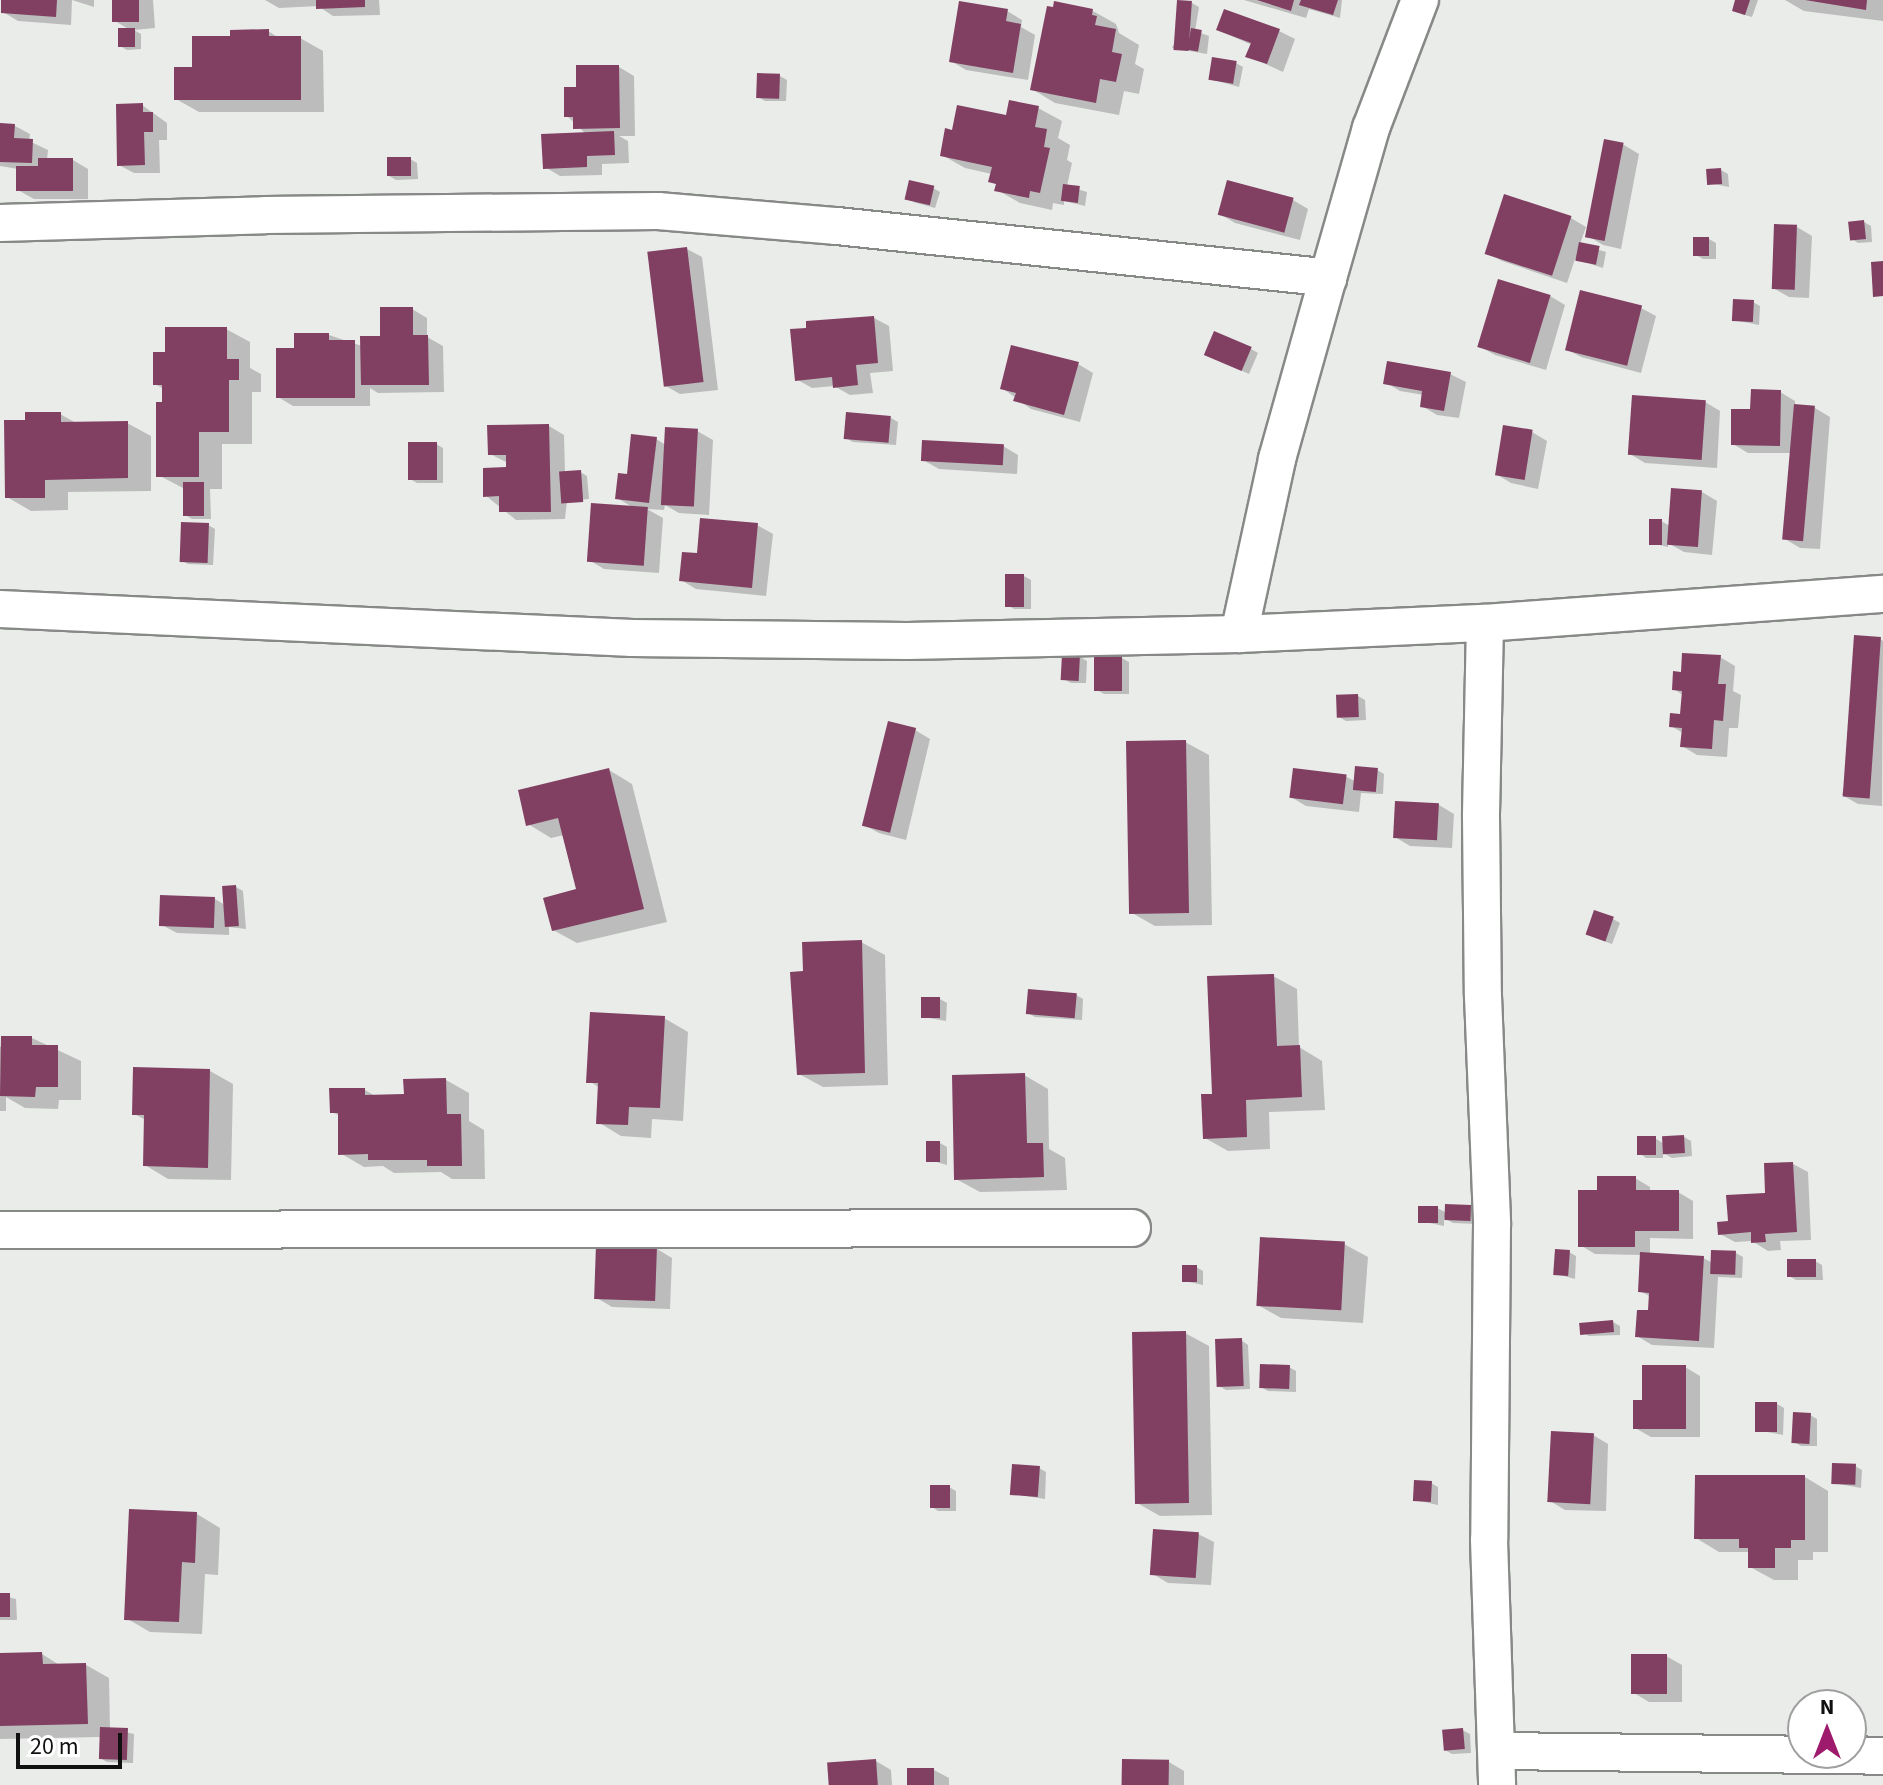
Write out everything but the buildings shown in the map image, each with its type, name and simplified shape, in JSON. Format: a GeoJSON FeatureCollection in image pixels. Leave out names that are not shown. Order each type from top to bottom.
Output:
{"type":"FeatureCollection","features":[{"type":"Feature","properties":{"kind":"street"},"geometry":{"type":"LineString","coordinates":[[1239,634],[1277,459],[1328,278],[1371,128],[1420,0]]}},
{"type":"Feature","properties":{"kind":"street"},"geometry":{"type":"LineString","coordinates":[[0,223],[265,215],[658,211],[837,226],[1328,278]]}},
{"type":"Feature","properties":{"kind":"street"},"geometry":{"type":"LineString","coordinates":[[0,609],[632,638],[907,641],[1239,634],[1485,623],[1883,594]]}},
{"type":"Feature","properties":{"kind":"street"},"geometry":{"type":"LineString","coordinates":[[1485,623],[1481,817],[1492,1225],[1489,1540],[1497,1768],[1883,1756]]}},
{"type":"Feature","properties":{"kind":"street"},"geometry":{"type":"LineString","coordinates":[[0,1230],[1132,1228]]}}]}
